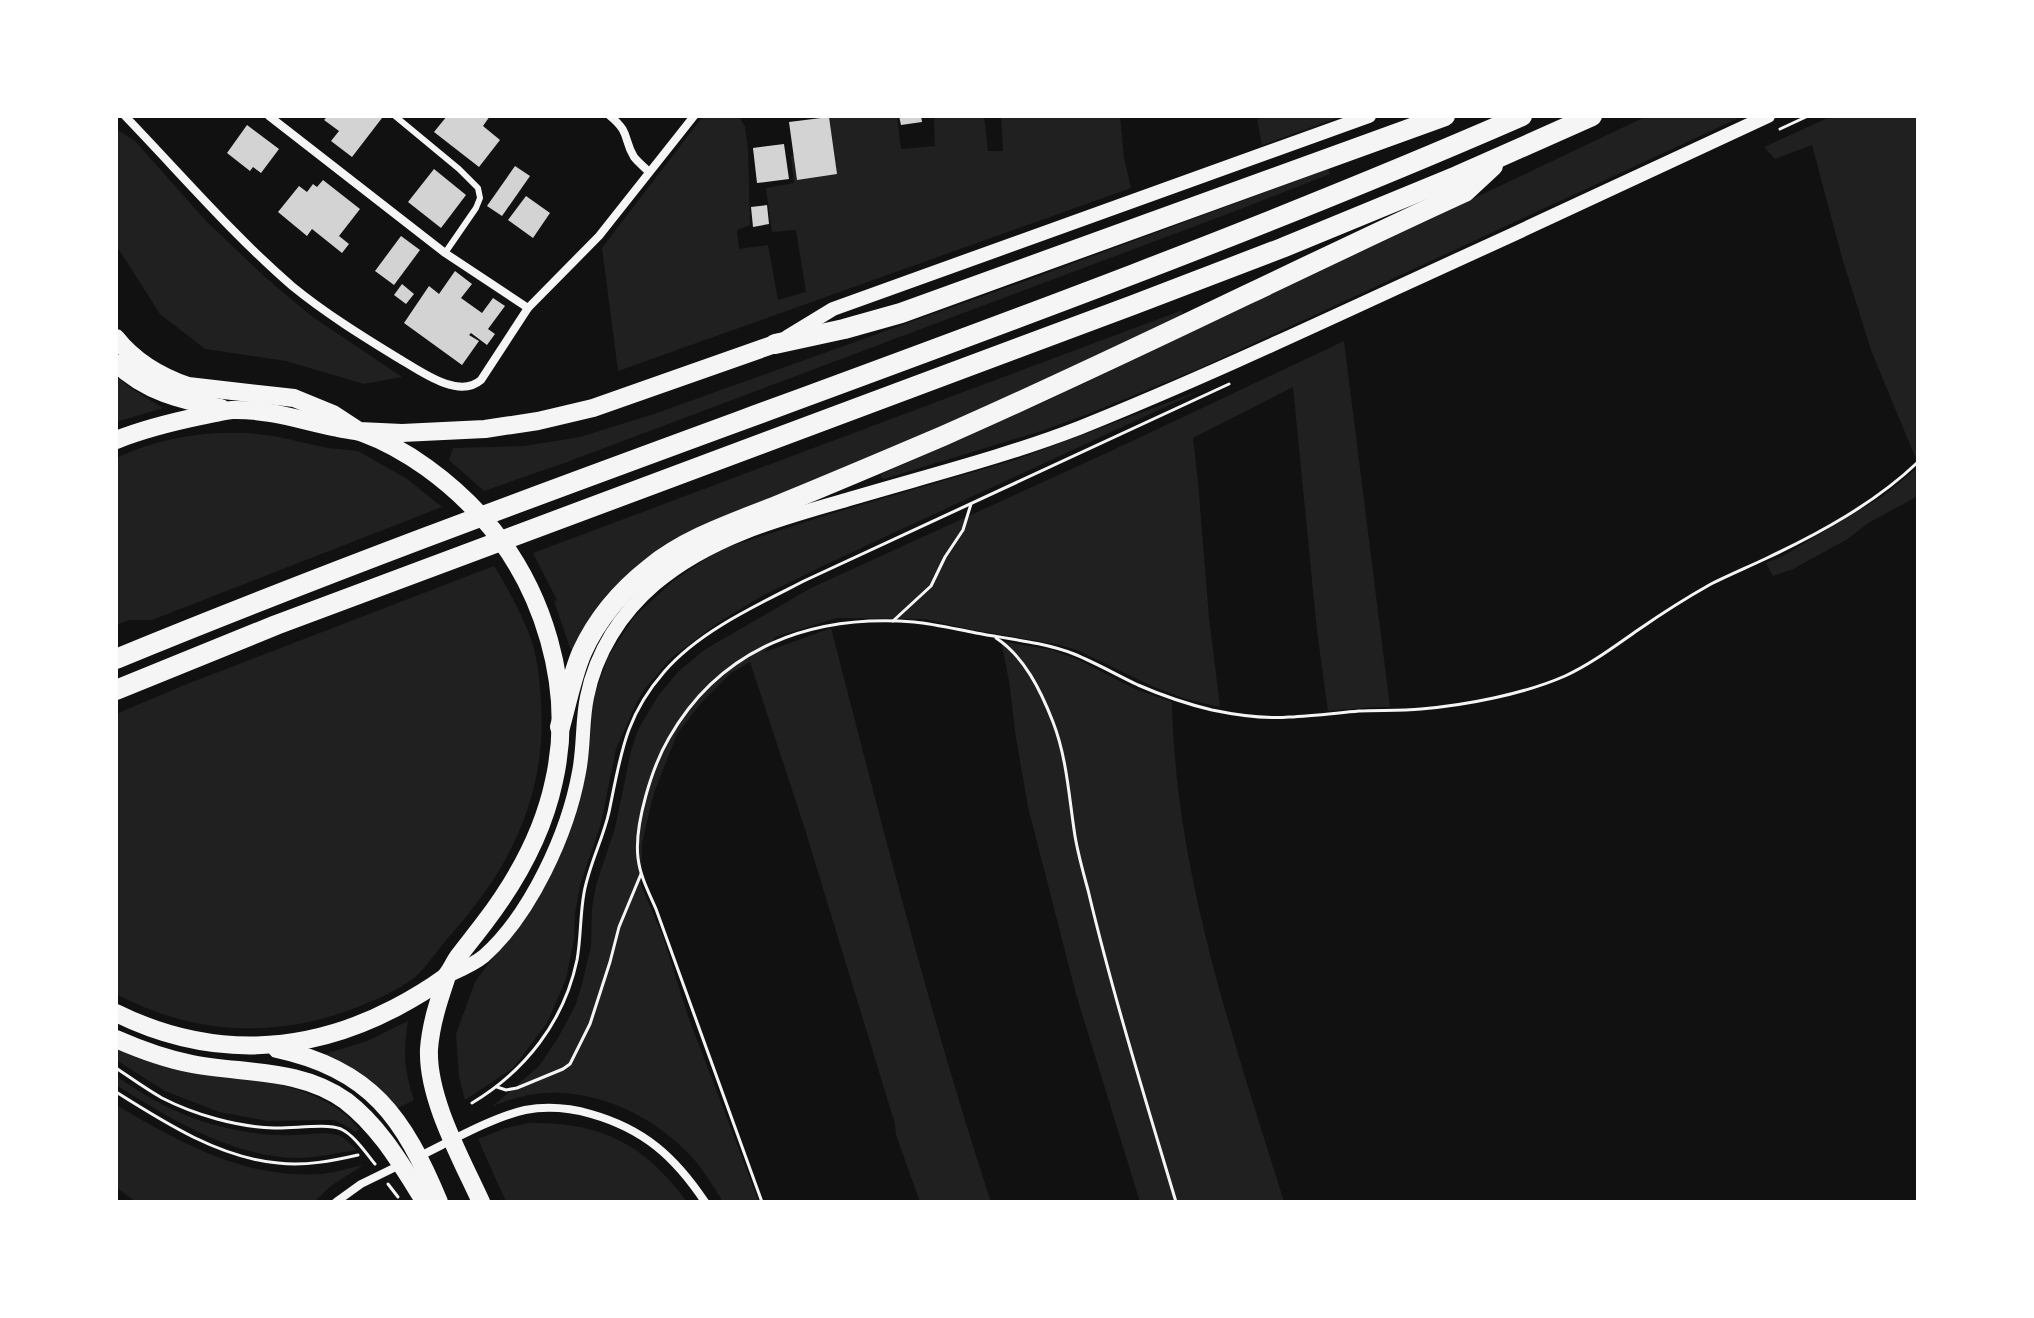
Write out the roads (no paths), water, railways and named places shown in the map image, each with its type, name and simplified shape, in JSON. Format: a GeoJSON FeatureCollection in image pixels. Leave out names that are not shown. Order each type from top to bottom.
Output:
{"type":"FeatureCollection","features":[{"type":"Feature","properties":{"kind":"highway"},"geometry":{"type":"LineString","coordinates":[[775,344],[901,313],[1445,116]]}},
{"type":"Feature","properties":{"kind":"highway"},"geometry":{"type":"LineString","coordinates":[[116,659],[378,555],[1132,275],[1409,165],[1522,116]]}},
{"type":"Feature","properties":{"kind":"highway"},"geometry":{"type":"LineString","coordinates":[[116,690],[276,625],[1133,305],[1379,209],[1592,116]]}},
{"type":"Feature","properties":{"kind":"highway"},"geometry":{"type":"LineString","coordinates":[[560,727],[582,651],[596,626],[630,585],[676,550],[984,418],[1465,192],[1505,155]]}},
{"type":"Feature","properties":{"kind":"main road"},"geometry":{"type":"LineString","coordinates":[[116,338],[140,362],[174,381],[188,386],[294,398],[333,414],[387,444],[457,492],[485,520],[518,567],[536,601],[554,659],[559,695],[560,727],[555,779],[535,839],[502,898],[447,976],[430,1038],[429,1052],[442,1114],[481,1202]]}},
{"type":"Feature","properties":{"kind":"main road"},"geometry":{"type":"LineString","coordinates":[[116,363],[140,382],[179,400],[295,417],[341,429],[391,433],[437,432],[538,421],[593,408],[775,344]]}},
{"type":"Feature","properties":{"kind":"main road"},"geometry":{"type":"LineString","coordinates":[[116,440],[171,422],[231,410]]}},
{"type":"Feature","properties":{"kind":"main road"},"geometry":{"type":"LineString","coordinates":[[116,1013],[183,1038],[238,1047],[297,1043],[373,1019],[447,976]]}},
{"type":"Feature","properties":{"kind":"main road"},"geometry":{"type":"LineString","coordinates":[[116,1039],[174,1060],[278,1075],[319,1085],[345,1101],[369,1123],[428,1197]]}},
{"type":"Feature","properties":{"kind":"main road"},"geometry":{"type":"LineString","coordinates":[[263,1046],[312,1059],[368,1088],[391,1112],[428,1197]]}},
{"type":"Feature","properties":{"kind":"street"},"geometry":{"type":"LineString","coordinates":[[125,116],[225,222],[292,286],[343,323],[431,377],[469,387],[481,380],[528,308],[599,236],[694,116]]}},
{"type":"Feature","properties":{"kind":"street"},"geometry":{"type":"LineString","coordinates":[[269,116],[445,253],[528,308]]}},
{"type":"Feature","properties":{"kind":"street"},"geometry":{"type":"LineString","coordinates":[[610,116],[627,135],[635,158],[649,172]]}},
{"type":"Feature","properties":{"kind":"street"},"geometry":{"type":"LineString","coordinates":[[775,344],[833,309],[1369,116]]}},
{"type":"Feature","properties":{"kind":"street"},"geometry":{"type":"LineString","coordinates":[[447,976],[482,957],[500,939],[525,905],[547,866],[577,785],[587,697],[600,657],[619,621],[633,604],[678,566],[720,543],[768,523],[1014,450],[1073,430],[1186,384],[1768,116]]}},
{"type":"Feature","properties":{"kind":"street"},"geometry":{"type":"LineString","coordinates":[[336,1202],[374,1177],[482,1127],[523,1110],[547,1108],[590,1114],[637,1132],[674,1162],[705,1202]]}},
{"type":"Feature","properties":{"kind":"lane"},"geometry":{"type":"LineString","coordinates":[[395,116],[478,188],[480,198],[476,208],[445,253]]}}]}
